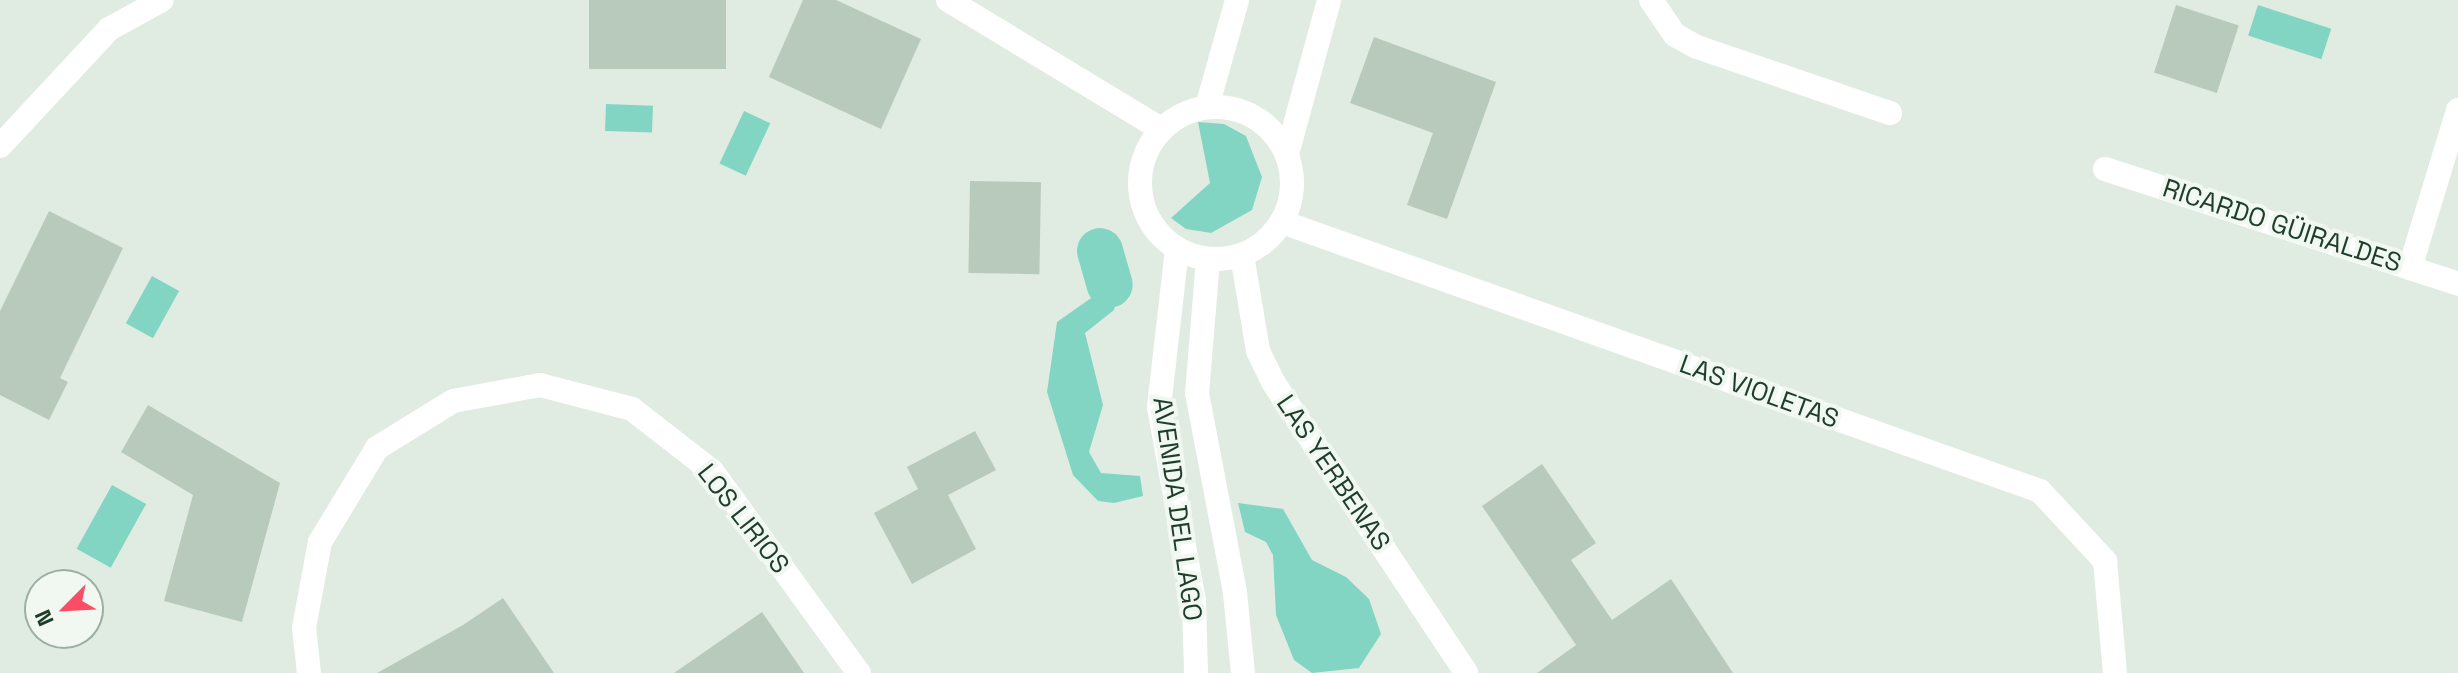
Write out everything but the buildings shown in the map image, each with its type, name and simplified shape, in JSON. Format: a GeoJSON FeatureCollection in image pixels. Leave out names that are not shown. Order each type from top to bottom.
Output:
{"type":"FeatureCollection","features":[{"type":"Feature","properties":{"kind":"street"},"geometry":{"type":"LineString","coordinates":[[0,146],[109,29],[162,0]]}},
{"type":"Feature","properties":{"kind":"street"},"geometry":{"type":"LineString","coordinates":[[948,0],[1161,129]]}},
{"type":"Feature","properties":{"kind":"street"},"geometry":{"type":"LineString","coordinates":[[1207,107],[1237,0]]}},
{"type":"Feature","properties":{"kind":"street"},"geometry":{"type":"LineString","coordinates":[[1287,154],[1329,0]]}},
{"type":"Feature","properties":{"kind":"street"},"geometry":{"type":"LineString","coordinates":[[1651,0],[1675,35],[1697,47],[1890,113]]}},
{"type":"Feature","properties":{"kind":"street"},"geometry":{"type":"LineString","coordinates":[[1207,107],[1246,113],[1277,137],[1287,154],[1292,176],[1282,222],[1242,255],[1208,260],[1177,249],[1159,235],[1139,193],[1147,147],[1161,129],[1207,107]]}},
{"type":"Feature","properties":{"kind":"street"},"geometry":{"type":"LineString","coordinates":[[2410,268],[2458,110]]}},
{"type":"Feature","properties":{"kind":"street","name":"RICARDO GÜIRALDES"},"geometry":{"type":"LineString","coordinates":[[2105,169],[2458,284]]}},
{"type":"Feature","properties":{"kind":"street","name":"LAS VIOLETAS"},"geometry":{"type":"LineString","coordinates":[[1282,222],[2040,491],[2105,561],[2115,673]]}},
{"type":"Feature","properties":{"kind":"street","name":"AVENIDA DEL LAGO"},"geometry":{"type":"LineString","coordinates":[[1177,249],[1159,407],[1194,601],[1196,673]]}},
{"type":"Feature","properties":{"kind":"street","name":"LAS YERBENAS"},"geometry":{"type":"LineString","coordinates":[[1242,255],[1258,351],[1273,382],[1466,673]]}},
{"type":"Feature","properties":{"kind":"street","name":"AVENIDA DEL LAGO"},"geometry":{"type":"LineString","coordinates":[[1208,260],[1197,393],[1235,593],[1243,673]]}},
{"type":"Feature","properties":{"kind":"street","name":"LOS LIRIOS"},"geometry":{"type":"LineString","coordinates":[[309,673],[304,628],[320,542],[377,448],[453,401],[540,385],[632,409],[712,471],[859,673]]}},
{"type":"Feature","properties":{"kind":"water"},"geometry":{"type":"Polygon","coordinates":[[[2258,5],[2331,29],[2321,59],[2248,35],[2258,5]]]}},
{"type":"Feature","properties":{"kind":"water"},"geometry":{"type":"Polygon","coordinates":[[[606,104],[653,106],[652,133],[605,131],[606,104]]]}},
{"type":"Feature","properties":{"kind":"water"},"geometry":{"type":"Polygon","coordinates":[[[744,111],[770,123],[746,176],[719,164],[744,111]]]}},
{"type":"Feature","properties":{"kind":"water"},"geometry":{"type":"Polygon","coordinates":[[[1198,122],[1224,124],[1246,136],[1262,177],[1252,210],[1211,233],[1186,229],[1171,218],[1210,183],[1198,122]]]}},
{"type":"Feature","properties":{"kind":"water"},"geometry":{"type":"Polygon","coordinates":[[[152,276],[179,291],[153,338],[126,323],[152,276]]]}},
{"type":"Feature","properties":{"kind":"water"},"geometry":{"type":"Polygon","coordinates":[[[1099,283],[1119,286],[1114,310],[1085,333],[1103,405],[1089,452],[1101,473],[1140,476],[1143,496],[1114,503],[1098,501],[1073,475],[1047,392],[1057,322],[1094,296],[1099,283]]]}},
{"type":"Feature","properties":{"kind":"water"},"geometry":{"type":"Polygon","coordinates":[[[112,485],[146,504],[111,568],[77,549],[112,485]]]}},
{"type":"Feature","properties":{"kind":"water"},"geometry":{"type":"Polygon","coordinates":[[[1238,503],[1283,509],[1312,560],[1346,577],[1369,599],[1381,634],[1359,668],[1312,673],[1294,660],[1276,615],[1273,555],[1266,542],[1245,532],[1238,503]]]}},
{"type":"Feature","properties":{"kind":"waterway"},"geometry":{"type":"LineString","coordinates":[[1100,251],[1110,285]]}}]}
